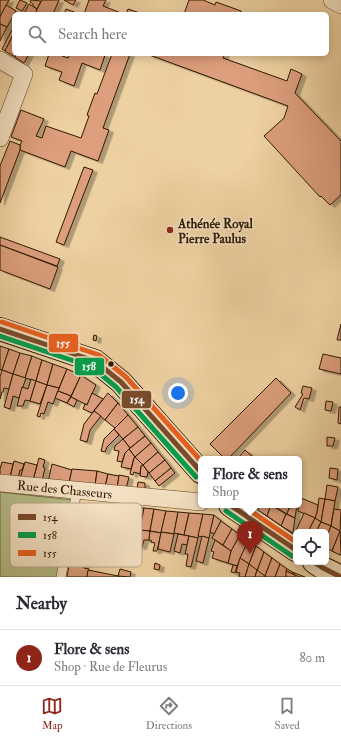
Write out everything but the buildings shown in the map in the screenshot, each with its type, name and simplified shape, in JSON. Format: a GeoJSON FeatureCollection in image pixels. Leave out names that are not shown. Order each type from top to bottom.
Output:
{"type":"FeatureCollection","features":[{"type":"Feature","properties":{"kind":"main road"},"geometry":{"type":"LineString","coordinates":[[0,329],[95,361],[122,382],[198,469]]}},
{"type":"Feature","properties":{"kind":"main road"},"geometry":{"type":"LineString","coordinates":[[234,508],[293,548]]}},
{"type":"Feature","properties":{"kind":"main road"},"geometry":{"type":"LineString","coordinates":[[318,565],[341,577]]}},
{"type":"Feature","properties":{"kind":"street"},"geometry":{"type":"LineString","coordinates":[[332,0],[341,5]]}},
{"type":"Feature","properties":{"kind":"street"},"geometry":{"type":"LineString","coordinates":[[0,60],[24,74],[0,138]]}},
{"type":"Feature","properties":{"kind":"street","name":"Rue des Chasseurs"},"geometry":{"type":"LineString","coordinates":[[0,482],[198,502]]}},
{"type":"Feature","properties":{"kind":"lane"},"geometry":{"type":"LineString","coordinates":[[75,503],[77,490]]}},
{"type":"Feature","properties":{"kind":"lane"},"geometry":{"type":"LineString","coordinates":[[61,577],[63,567]]}},
{"type":"Feature","properties":{"kind":"green space"},"geometry":{"type":"Polygon","coordinates":[[[0,492],[72,500],[71,503],[10,503],[10,567],[60,567],[58,577],[0,577],[0,492]]]}},
{"type":"Feature","properties":{"kind":"transit line","name":"155"},"geometry":{"type":"LineString","coordinates":[[2,322],[99,355],[126,377],[198,458]]}},
{"type":"Feature","properties":{"kind":"transit line","name":"154"},"geometry":{"type":"LineString","coordinates":[[0,329],[95,361],[121,382],[198,469]]}},
{"type":"Feature","properties":{"kind":"transit line","name":"158"},"geometry":{"type":"LineString","coordinates":[[0,336],[92,367],[116,387],[196,477]]}},
{"type":"Feature","properties":{"kind":"transit line","name":"154"},"geometry":{"type":"LineString","coordinates":[[234,508],[293,548]]}},
{"type":"Feature","properties":{"kind":"transit line","name":"155"},"geometry":{"type":"LineString","coordinates":[[246,508],[293,540]]}},
{"type":"Feature","properties":{"kind":"transit line","name":"158"},"geometry":{"type":"LineString","coordinates":[[226,511],[292,556]]}},
{"type":"Feature","properties":{"kind":"transit line","name":"154"},"geometry":{"type":"LineString","coordinates":[[318,565],[341,577]]}},
{"type":"Feature","properties":{"kind":"place","name":"Athénée Royal Pierre Paulus"},"geometry":{"type":"Point","coordinates":[170,230]}},
{"type":"Feature","properties":{"kind":"place","name":"Flore & sens"},"geometry":{"type":"Point","coordinates":[250,554]}}]}
